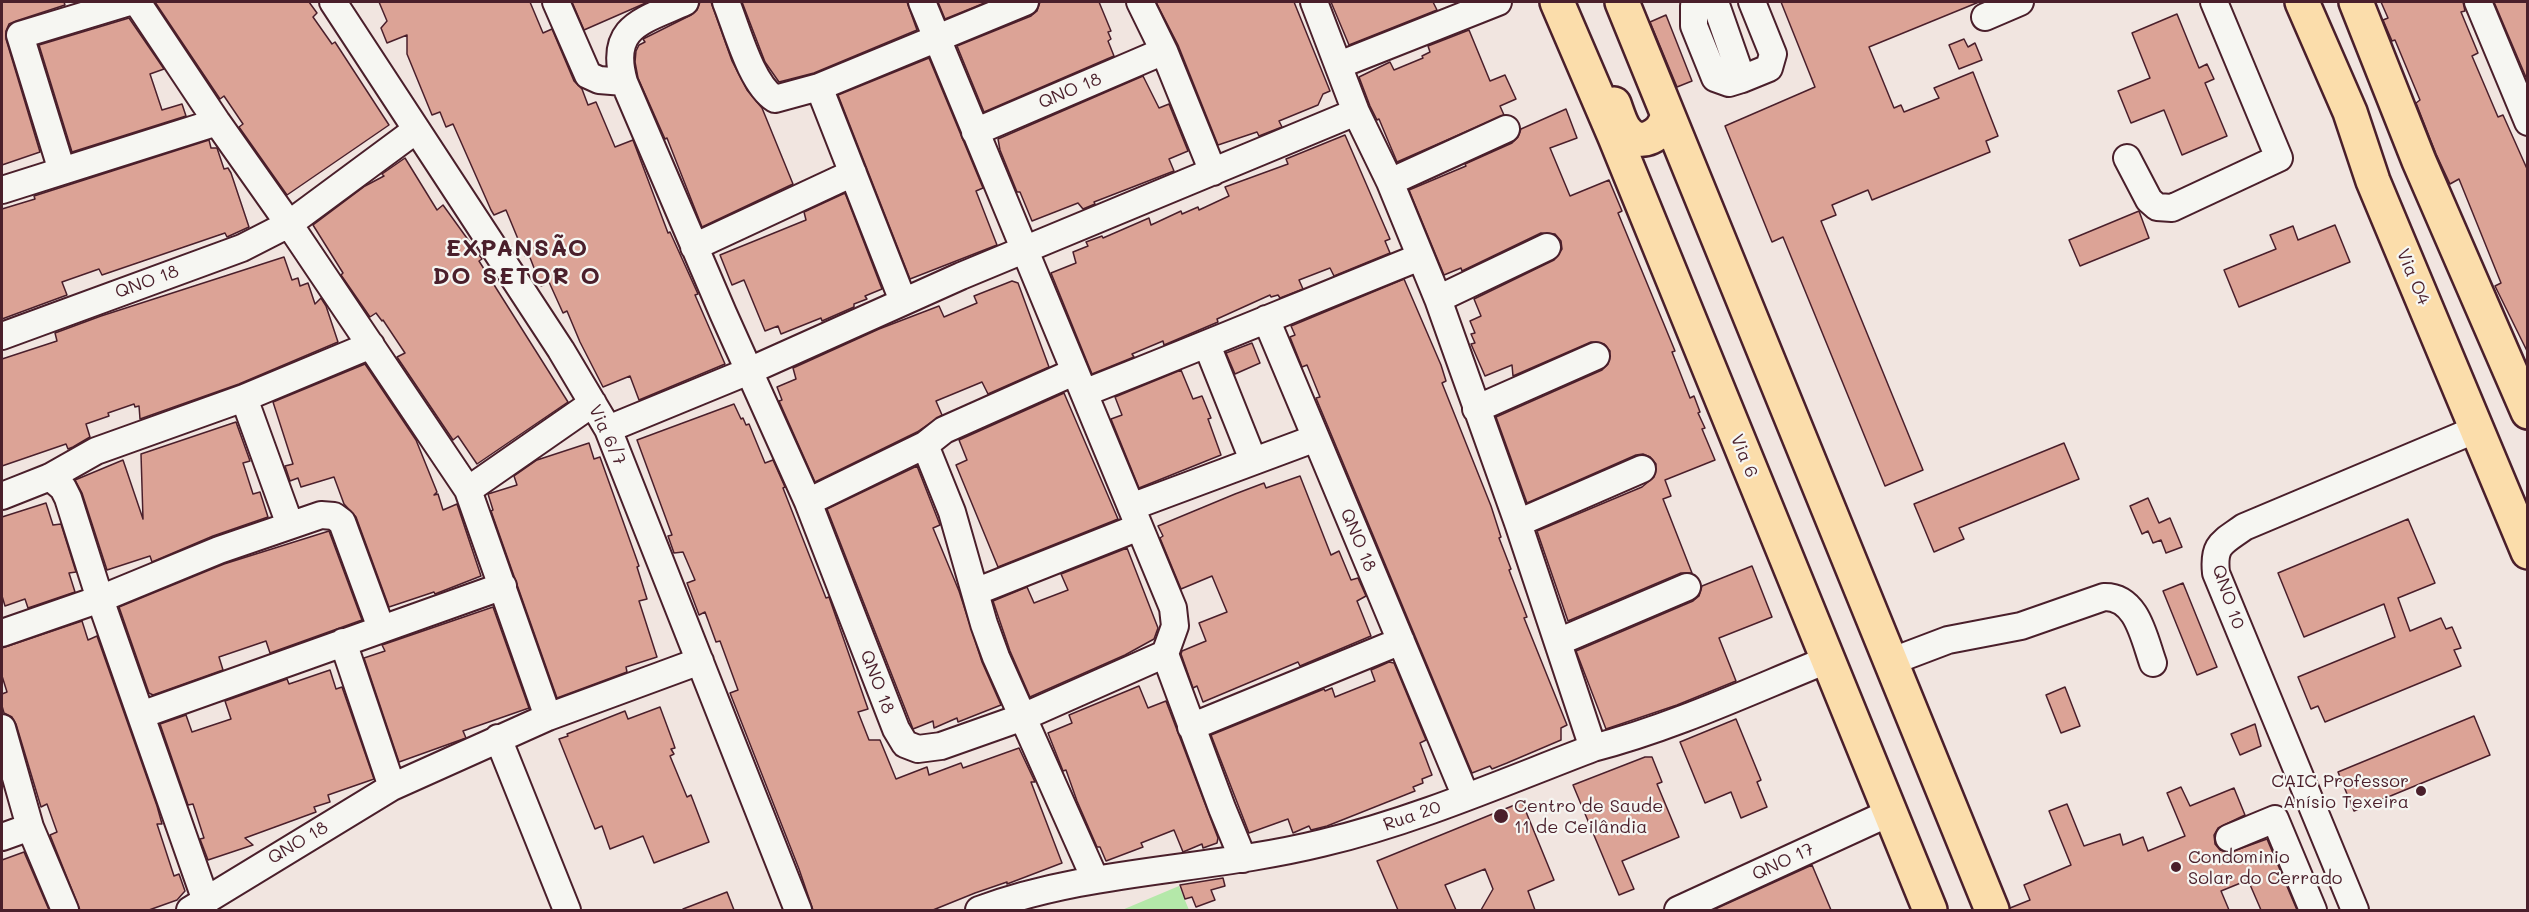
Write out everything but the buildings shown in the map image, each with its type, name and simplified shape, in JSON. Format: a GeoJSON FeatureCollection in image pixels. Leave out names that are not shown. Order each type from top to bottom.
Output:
{"type":"FeatureCollection","features":[{"type":"Feature","properties":{"kind":"main road","name":"Via 6"},"geometry":{"type":"LineString","coordinates":[[1557,2],[1615,137],[1930,910]]}},
{"type":"Feature","properties":{"kind":"main road"},"geometry":{"type":"LineString","coordinates":[[1568,2],[1580,21],[1624,129],[1635,137],[1648,138],[1662,130],[1667,116]]}},
{"type":"Feature","properties":{"kind":"main road"},"geometry":{"type":"LineString","coordinates":[[1622,2],[1992,910]]}},
{"type":"Feature","properties":{"kind":"main road","name":"Via O4"},"geometry":{"type":"LineString","coordinates":[[2302,2],[2350,112],[2358,143],[2373,181],[2528,552]]}},
{"type":"Feature","properties":{"kind":"main road"},"geometry":{"type":"LineString","coordinates":[[2356,2],[2419,161],[2526,406]]}},
{"type":"Feature","properties":{"kind":"main road"},"geometry":{"type":"LineString","coordinates":[[2350,112],[2363,128],[2374,129],[2384,125],[2391,117],[2394,97]]}},
{"type":"Feature","properties":{"kind":"main road"},"geometry":{"type":"LineString","coordinates":[[2373,181],[2374,165],[2381,155],[2392,150],[2406,151],[2419,161]]}},
{"type":"Feature","properties":{"kind":"street"},"geometry":{"type":"LineString","coordinates":[[62,171],[20,35],[129,2]]}},
{"type":"Feature","properties":{"kind":"street"},"geometry":{"type":"LineString","coordinates":[[137,2],[468,490],[548,717]]}},
{"type":"Feature","properties":{"kind":"street","name":"Via 6/7"},"geometry":{"type":"LineString","coordinates":[[333,2],[561,350],[608,429],[798,910]]}},
{"type":"Feature","properties":{"kind":"street"},"geometry":{"type":"LineString","coordinates":[[556,2],[588,75],[599,80],[624,82]]}},
{"type":"Feature","properties":{"kind":"street","name":"QNO 18"},"geometry":{"type":"LineString","coordinates":[[685,2],[639,22],[627,32],[620,47],[619,64],[624,82],[808,502],[896,729],[905,744],[918,749],[941,746],[1023,717],[1165,654]]}},
{"type":"Feature","properties":{"kind":"street"},"geometry":{"type":"LineString","coordinates":[[726,2],[756,78],[766,94],[775,99],[819,87],[1025,2]]}},
{"type":"Feature","properties":{"kind":"street"},"geometry":{"type":"LineString","coordinates":[[922,2],[1173,608],[1175,626],[1165,654],[1243,858]]}},
{"type":"Feature","properties":{"kind":"street"},"geometry":{"type":"LineString","coordinates":[[1140,2],[1164,51],[1213,172]]}},
{"type":"Feature","properties":{"kind":"street"},"geometry":{"type":"LineString","coordinates":[[1314,2],[1356,112],[1390,182],[1438,299],[1518,523],[1593,748]]}},
{"type":"Feature","properties":{"kind":"street"},"geometry":{"type":"LineString","coordinates":[[1339,65],[1498,2]]}},
{"type":"Feature","properties":{"kind":"street"},"geometry":{"type":"LineString","coordinates":[[1699,2],[1694,6],[1694,26],[1715,78],[1729,83],[1770,68],[1773,54],[1752,2]]}},
{"type":"Feature","properties":{"kind":"street"},"geometry":{"type":"LineString","coordinates":[[1715,2],[1742,79]]}},
{"type":"Feature","properties":{"kind":"street"},"geometry":{"type":"LineString","coordinates":[[1985,17],[2020,2]]}},
{"type":"Feature","properties":{"kind":"street"},"geometry":{"type":"LineString","coordinates":[[2127,158],[2149,200],[2157,207],[2172,208],[2279,158],[2214,2]]}},
{"type":"Feature","properties":{"kind":"street"},"geometry":{"type":"LineString","coordinates":[[2478,2],[2528,122]]}},
{"type":"Feature","properties":{"kind":"street","name":"QNO 18"},"geometry":{"type":"LineString","coordinates":[[975,132],[1164,51]]}},
{"type":"Feature","properties":{"kind":"street"},"geometry":{"type":"LineString","coordinates":[[819,87],[903,300]]}},
{"type":"Feature","properties":{"kind":"street"},"geometry":{"type":"LineString","coordinates":[[608,429],[749,371],[903,300],[1023,249],[1356,112]]}},
{"type":"Feature","properties":{"kind":"street"},"geometry":{"type":"LineString","coordinates":[[2,190],[217,122]]}},
{"type":"Feature","properties":{"kind":"street"},"geometry":{"type":"LineString","coordinates":[[1390,182],[1506,129]]}},
{"type":"Feature","properties":{"kind":"street","name":"QNO 18"},"geometry":{"type":"LineString","coordinates":[[2,336],[242,248],[289,224],[416,130]]}},
{"type":"Feature","properties":{"kind":"street"},"geometry":{"type":"LineString","coordinates":[[694,246],[853,173]]}},
{"type":"Feature","properties":{"kind":"street"},"geometry":{"type":"LineString","coordinates":[[1438,299],[1547,247]]}},
{"type":"Feature","properties":{"kind":"street"},"geometry":{"type":"LineString","coordinates":[[808,502],[926,445],[944,430],[1079,382],[1207,345],[1420,257]]}},
{"type":"Feature","properties":{"kind":"street","name":"QNO 18"},"geometry":{"type":"LineString","coordinates":[[1266,319],[1466,797]]}},
{"type":"Feature","properties":{"kind":"street"},"geometry":{"type":"LineString","coordinates":[[2,496],[50,477],[96,451],[244,398],[371,345]]}},
{"type":"Feature","properties":{"kind":"street"},"geometry":{"type":"LineString","coordinates":[[1207,345],[1253,460]]}},
{"type":"Feature","properties":{"kind":"street"},"geometry":{"type":"LineString","coordinates":[[1476,409],[1596,356]]}},
{"type":"Feature","properties":{"kind":"street"},"geometry":{"type":"LineString","coordinates":[[244,398],[290,525]]}},
{"type":"Feature","properties":{"kind":"street"},"geometry":{"type":"LineString","coordinates":[[468,490],[593,403]]}},
{"type":"Feature","properties":{"kind":"street","name":"QNO 10"},"geometry":{"type":"LineString","coordinates":[[2355,910],[2216,573],[2214,555],[2222,542],[2244,526],[2477,429]]}},
{"type":"Feature","properties":{"kind":"street"},"geometry":{"type":"LineString","coordinates":[[975,592],[1253,460],[1316,438]]}},
{"type":"Feature","properties":{"kind":"street"},"geometry":{"type":"LineString","coordinates":[[926,445],[952,512],[996,657],[1095,879]]}},
{"type":"Feature","properties":{"kind":"street"},"geometry":{"type":"LineString","coordinates":[[1518,523],[1642,469]]}},
{"type":"Feature","properties":{"kind":"street","name":"QNO 18"},"geometry":{"type":"LineString","coordinates":[[50,477],[63,488],[68,498],[100,599],[141,715],[198,906],[392,787],[548,717],[700,661]]}},
{"type":"Feature","properties":{"kind":"street"},"geometry":{"type":"LineString","coordinates":[[2,633],[100,599],[219,550],[321,515],[334,516],[342,522],[381,628]]}},
{"type":"Feature","properties":{"kind":"street"},"geometry":{"type":"LineString","coordinates":[[141,715],[503,586]]}},
{"type":"Feature","properties":{"kind":"street"},"geometry":{"type":"LineString","coordinates":[[1558,642],[1687,587]]}},
{"type":"Feature","properties":{"kind":"street"},"geometry":{"type":"LineString","coordinates":[[1890,662],[1948,640],[2020,626],[2104,597],[2114,596],[2132,608],[2153,663]]}},
{"type":"Feature","properties":{"kind":"street"},"geometry":{"type":"LineString","coordinates":[[1191,727],[1401,641]]}},
{"type":"Feature","properties":{"kind":"street"},"geometry":{"type":"LineString","coordinates":[[343,642],[392,787]]}},
{"type":"Feature","properties":{"kind":"street","name":"Rua 20"},"geometry":{"type":"LineString","coordinates":[[979,910],[1016,904],[1095,879],[1243,858],[1321,843],[1384,827],[1593,748],[1678,721],[1827,660]]}},
{"type":"Feature","properties":{"kind":"street"},"geometry":{"type":"LineString","coordinates":[[2,728],[30,827],[65,910]]}},
{"type":"Feature","properties":{"kind":"street"},"geometry":{"type":"LineString","coordinates":[[498,738],[567,910]]}},
{"type":"Feature","properties":{"kind":"street","name":"QNO 17"},"geometry":{"type":"LineString","coordinates":[[1678,910],[1889,813]]}},
{"type":"Feature","properties":{"kind":"street"},"geometry":{"type":"LineString","coordinates":[[2229,838],[2275,819],[2313,910]]}},
{"type":"Feature","properties":{"kind":"street"},"geometry":{"type":"LineString","coordinates":[[2,837],[30,827]]}},
{"type":"Feature","properties":{"kind":"green space"},"geometry":{"type":"Polygon","coordinates":[[[1179,886],[1189,910],[1122,910],[1179,886]]]}},
{"type":"Feature","properties":{"kind":"place","name":"CAIC Professor Anísio Texeira"},"geometry":{"type":"Point","coordinates":[2421,791]}},
{"type":"Feature","properties":{"kind":"place","name":"Centro de Saude 11 de Ceilândia"},"geometry":{"type":"Point","coordinates":[1501,816]}},
{"type":"Feature","properties":{"kind":"place","name":"Condominio Solar do Cerrado"},"geometry":{"type":"Point","coordinates":[2176,867]}},
{"type":"Feature","properties":{"kind":"district","name":"EXPANSÃO DO SETOR O"},"geometry":{"type":"Point","coordinates":[517,263]}}]}
